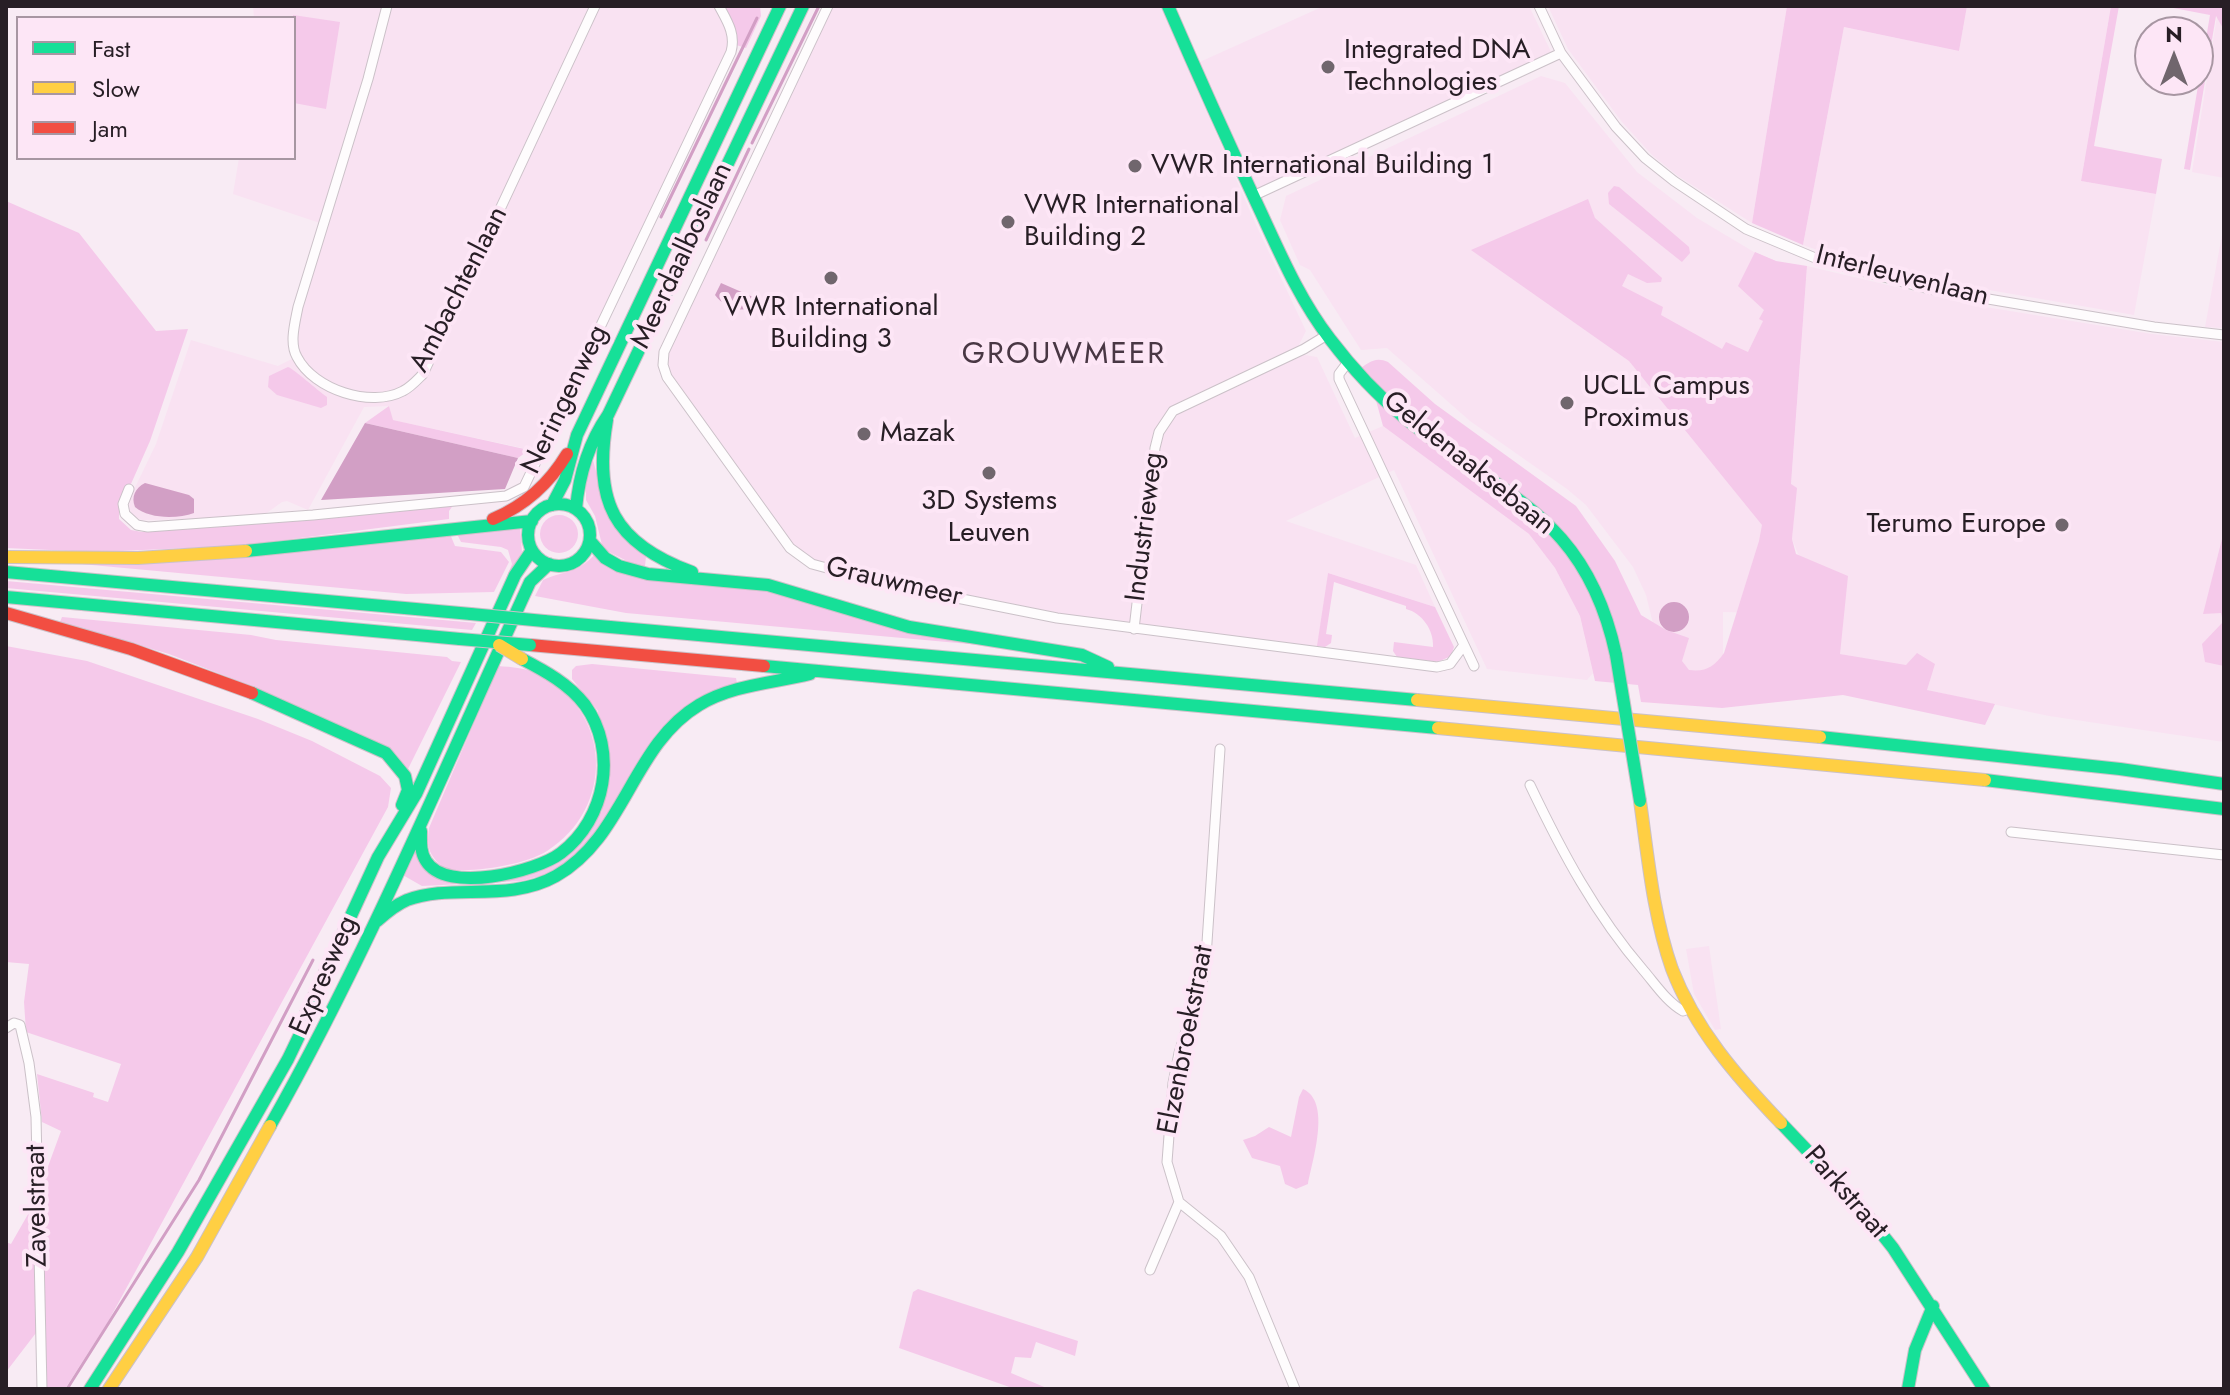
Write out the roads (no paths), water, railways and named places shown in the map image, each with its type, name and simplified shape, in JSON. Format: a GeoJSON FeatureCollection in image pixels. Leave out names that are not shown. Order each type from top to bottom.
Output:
{"type":"FeatureCollection","features":[{"type":"Feature","properties":{"kind":"main road","name":"Geldenaaksebaan"},"geometry":{"type":"LineString","coordinates":[[1168,6],[1253,196],[1298,289],[1327,335],[1348,362],[1402,415],[1536,511],[1580,563],[1609,624],[1640,801]]}},
{"type":"Feature","properties":{"kind":"main road","name":"Meerdaalboslaan"},"geometry":{"type":"LineString","coordinates":[[532,521],[552,505],[565,480],[577,435],[776,9]]}},
{"type":"Feature","properties":{"kind":"main road","name":"Meerdaalboslaan"},"geometry":{"type":"LineString","coordinates":[[576,509],[577,487],[587,450],[608,415],[800,9]]}},
{"type":"Feature","properties":{"kind":"main road"},"geometry":{"type":"LineString","coordinates":[[608,415],[601,459],[602,480],[610,506],[625,533],[651,555],[712,579]]}},
{"type":"Feature","properties":{"kind":"main road"},"geometry":{"type":"LineString","coordinates":[[473,527],[511,512],[532,498],[559,467],[577,435]]}},
{"type":"Feature","properties":{"kind":"main road"},"geometry":{"type":"LineString","coordinates":[[6,557],[69,560],[222,555],[532,521],[529,530],[532,550],[542,561],[559,566],[577,560],[590,541],[588,524],[576,509],[552,505]]}},
{"type":"Feature","properties":{"kind":"main road"},"geometry":{"type":"LineString","coordinates":[[590,541],[605,558],[619,566],[648,574],[768,585],[909,627],[1082,655],[1120,673]]}},
{"type":"Feature","properties":{"kind":"main road","name":"Expresweg"},"geometry":{"type":"LineString","coordinates":[[90,1389],[178,1252],[254,1122],[301,1032],[303,1020],[390,834],[416,794],[515,575],[532,550]]}},
{"type":"Feature","properties":{"kind":"main road","name":"Expresweg"},"geometry":{"type":"LineString","coordinates":[[109,1389],[197,1257],[313,1049],[421,828],[530,582],[549,564]]}},
{"type":"Feature","properties":{"kind":"main road"},"geometry":{"type":"LineString","coordinates":[[6,572],[1841,739],[2120,769],[2224,784]]}},
{"type":"Feature","properties":{"kind":"main road"},"geometry":{"type":"LineString","coordinates":[[6,597],[1885,769],[2224,809]]}},
{"type":"Feature","properties":{"kind":"main road"},"geometry":{"type":"LineString","coordinates":[[6,613],[131,649],[247,691],[386,753],[401,768],[408,790],[390,834]]}},
{"type":"Feature","properties":{"kind":"main road"},"geometry":{"type":"LineString","coordinates":[[421,828],[422,852],[427,863],[445,877],[464,878],[529,869],[571,844],[589,822],[603,789],[606,768],[599,729],[589,708],[574,690],[555,675],[494,642]]}},
{"type":"Feature","properties":{"kind":"main road"},"geometry":{"type":"LineString","coordinates":[[374,923],[403,901],[429,895],[500,892],[557,876],[589,852],[605,832],[656,745],[682,716],[737,687],[785,681],[819,671]]}},
{"type":"Feature","properties":{"kind":"main road"},"geometry":{"type":"LineString","coordinates":[[416,794],[390,855],[389,867],[395,878],[409,889],[429,895]]}},
{"type":"Feature","properties":{"kind":"main road","name":"Parkstraat"},"geometry":{"type":"LineString","coordinates":[[1640,801],[1662,934],[1672,968],[1701,1029],[1858,1204],[1898,1254],[1984,1389]]}},
{"type":"Feature","properties":{"kind":"main road"},"geometry":{"type":"LineString","coordinates":[[1908,1389],[1915,1350],[1933,1306]]}},
{"type":"Feature","properties":{"kind":"street","name":"Ambachtenlaan"},"geometry":{"type":"LineString","coordinates":[[387,6],[293,332],[297,357],[313,377],[330,388],[375,398],[405,390],[423,374],[595,6]]}},
{"type":"Feature","properties":{"kind":"street","name":"Neringenweg"},"geometry":{"type":"LineString","coordinates":[[129,489],[123,504],[125,514],[137,525],[148,527],[506,496],[524,487],[731,52],[730,27],[719,6]]}},
{"type":"Feature","properties":{"kind":"street","name":"Grauwmeer"},"geometry":{"type":"LineString","coordinates":[[828,6],[664,352],[663,365],[667,377],[790,548],[812,564],[927,593],[1057,618],[1437,667],[1450,664],[1464,645]]}},
{"type":"Feature","properties":{"kind":"street","name":"Interleuvenlaan"},"geometry":{"type":"LineString","coordinates":[[1539,6],[1561,53],[1616,127],[1645,158],[1709,207],[1746,229],[1820,260],[1929,289],[2154,327],[2224,335]]}},
{"type":"Feature","properties":{"kind":"street"},"geometry":{"type":"LineString","coordinates":[[1253,196],[1561,53]]}},
{"type":"Feature","properties":{"kind":"street","name":"Industrieweg"},"geometry":{"type":"LineString","coordinates":[[1134,629],[1155,448],[1164,421],[1173,411],[1327,335]]}},
{"type":"Feature","properties":{"kind":"street","name":"Geldenaaksebaan"},"geometry":{"type":"LineString","coordinates":[[1348,362],[1339,379],[1474,666]]}},
{"type":"Feature","properties":{"kind":"street","name":"Elzenbroekstraat"},"geometry":{"type":"LineString","coordinates":[[1179,1202],[1171,1180],[1167,1148],[1179,1053],[1205,972],[1220,749]]}},
{"type":"Feature","properties":{"kind":"street","name":"Parkstraat"},"geometry":{"type":"LineString","coordinates":[[1530,785],[1565,858],[1618,941],[1670,1002],[1684,1011],[1690,1008]]}},
{"type":"Feature","properties":{"kind":"street"},"geometry":{"type":"LineString","coordinates":[[2011,832],[2224,855]]}},
{"type":"Feature","properties":{"kind":"street","name":"Zavelstraat"},"geometry":{"type":"LineString","coordinates":[[6,1028],[14,1023],[20,1025],[36,1117],[42,1389]]}},
{"type":"Feature","properties":{"kind":"street"},"geometry":{"type":"LineString","coordinates":[[1150,1270],[1179,1202],[1221,1236],[1249,1277],[1295,1389]]}},
{"type":"Feature","properties":{"kind":"waterway"},"geometry":{"type":"LineString","coordinates":[[752,143],[819,6]]}},
{"type":"Feature","properties":{"kind":"waterway"},"geometry":{"type":"LineString","coordinates":[[661,217],[757,18]]}},
{"type":"Feature","properties":{"kind":"waterway"},"geometry":{"type":"LineString","coordinates":[[706,240],[749,149]]}},
{"type":"Feature","properties":{"kind":"waterway"},"geometry":{"type":"LineString","coordinates":[[67,1389],[199,1180],[313,960]]}},
{"type":"Feature","properties":{"kind":"place","name":"Integrated DNA Technologies"},"geometry":{"type":"Point","coordinates":[1328,67]}},
{"type":"Feature","properties":{"kind":"place","name":"VWR International Building 1"},"geometry":{"type":"Point","coordinates":[1135,166]}},
{"type":"Feature","properties":{"kind":"place","name":"VWR International Building 2"},"geometry":{"type":"Point","coordinates":[1008,222]}},
{"type":"Feature","properties":{"kind":"place","name":"VWR International Building 3"},"geometry":{"type":"Point","coordinates":[831,278]}},
{"type":"Feature","properties":{"kind":"place","name":"UCLL Campus Proximus"},"geometry":{"type":"Point","coordinates":[1567,403]}},
{"type":"Feature","properties":{"kind":"place","name":"Mazak"},"geometry":{"type":"Point","coordinates":[864,434]}},
{"type":"Feature","properties":{"kind":"place","name":"3D Systems Leuven"},"geometry":{"type":"Point","coordinates":[989,473]}},
{"type":"Feature","properties":{"kind":"place","name":"Terumo Europe"},"geometry":{"type":"Point","coordinates":[2062,525]}},
{"type":"Feature","properties":{"kind":"district","name":"GROUWMEER"},"geometry":{"type":"Point","coordinates":[1064,356]}}]}
